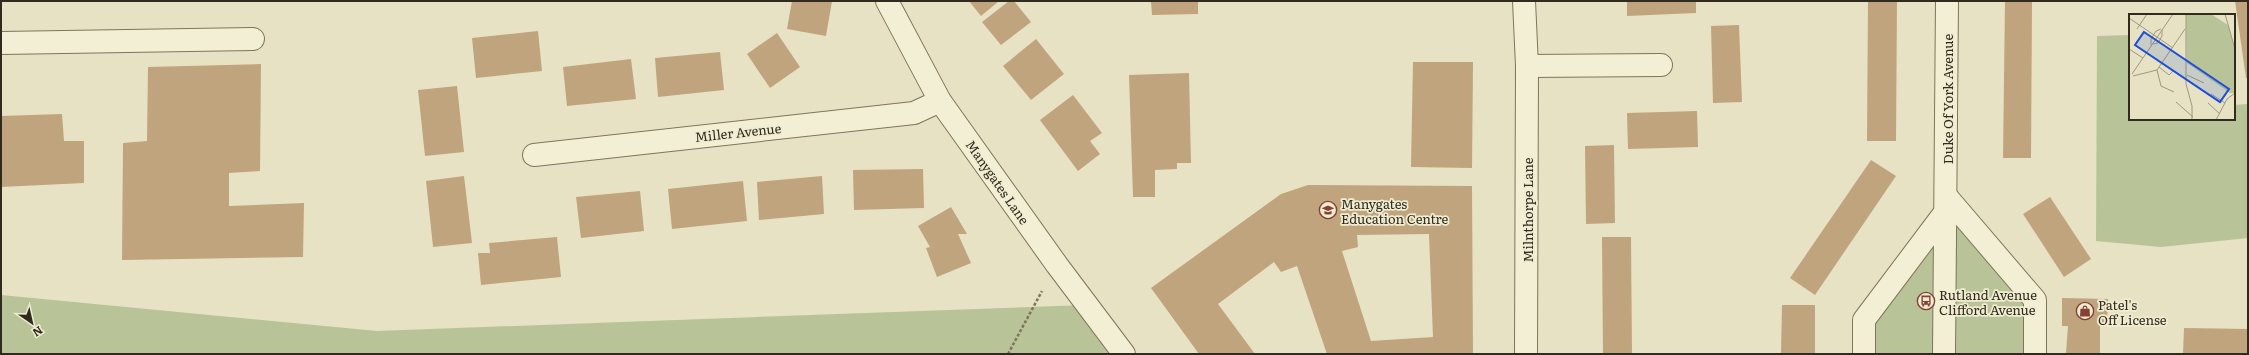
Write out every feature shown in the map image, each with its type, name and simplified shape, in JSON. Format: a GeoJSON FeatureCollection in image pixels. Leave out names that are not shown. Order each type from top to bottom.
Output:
{"type":"FeatureCollection","features":[{"type":"Feature","properties":{"kind":"street","name":"Manygates Lane"},"geometry":{"type":"LineString","coordinates":[[887,1],[940,102],[1056,265],[1124,354]]}},
{"type":"Feature","properties":{"kind":"street","name":"Milnthorpe Lane"},"geometry":{"type":"LineString","coordinates":[[1524,1],[1527,66],[1526,354]]}},
{"type":"Feature","properties":{"kind":"street","name":"Duke Of York Avenue"},"geometry":{"type":"LineString","coordinates":[[1944,354],[1947,1]]}},
{"type":"Feature","properties":{"kind":"street"},"geometry":{"type":"LineString","coordinates":[[1,42],[253,39]]}},
{"type":"Feature","properties":{"kind":"street"},"geometry":{"type":"LineString","coordinates":[[1527,66],[1661,65]]}},
{"type":"Feature","properties":{"kind":"street","name":"Miller Avenue"},"geometry":{"type":"LineString","coordinates":[[534,154],[914,113],[940,102]]}},
{"type":"Feature","properties":{"kind":"street"},"geometry":{"type":"LineString","coordinates":[[1864,354],[1864,320],[1946,204],[2035,300],[2035,354]]}},
{"type":"Feature","properties":{"kind":"path"},"geometry":{"type":"LineString","coordinates":[[1008,354],[1056,265]]}},
{"type":"Feature","properties":{"kind":"green space"},"geometry":{"type":"Polygon","coordinates":[[[2129,35],[2129,120],[2235,120],[2235,105],[2248,104],[2248,238],[2161,247],[2096,241],[2097,36],[2129,35]]]}},
{"type":"Feature","properties":{"kind":"green space"},"geometry":{"type":"Polygon","coordinates":[[[1946,211],[2035,300],[2035,354],[1864,354],[1864,320],[1946,211]]]}},
{"type":"Feature","properties":{"kind":"green space"},"geometry":{"type":"Polygon","coordinates":[[[1,295],[377,331],[1085,305],[1124,354],[1,354],[1,295]]]}},
{"type":"Feature","properties":{"kind":"building"},"geometry":{"type":"Polygon","coordinates":[[[792,1],[832,1],[826,36],[787,29],[792,1]]]}},
{"type":"Feature","properties":{"kind":"building"},"geometry":{"type":"Polygon","coordinates":[[[969,1],[999,1],[981,16],[969,1]]]}},
{"type":"Feature","properties":{"kind":"building"},"geometry":{"type":"Polygon","coordinates":[[[1009,1],[1014,1],[1031,22],[1001,45],[982,22],[1009,1]]]}},
{"type":"Feature","properties":{"kind":"building"},"geometry":{"type":"Polygon","coordinates":[[[1151,1],[1198,1],[1198,14],[1152,15],[1151,1]]]}},
{"type":"Feature","properties":{"kind":"building"},"geometry":{"type":"Polygon","coordinates":[[[1627,1],[1696,1],[1696,13],[1627,16],[1627,1]]]}},
{"type":"Feature","properties":{"kind":"building"},"geometry":{"type":"Polygon","coordinates":[[[1868,1],[1897,1],[1896,141],[1867,141],[1868,1]]]}},
{"type":"Feature","properties":{"kind":"building"},"geometry":{"type":"Polygon","coordinates":[[[2005,1],[2032,1],[2031,158],[2003,158],[2005,1]]]}},
{"type":"Feature","properties":{"kind":"building"},"geometry":{"type":"Polygon","coordinates":[[[2235,1],[2248,1],[2248,78],[2246,78],[2235,1]]]}},
{"type":"Feature","properties":{"kind":"building"},"geometry":{"type":"Polygon","coordinates":[[[1739,25],[1742,102],[1713,103],[1711,26],[1739,25]]]}},
{"type":"Feature","properties":{"kind":"building"},"geometry":{"type":"Polygon","coordinates":[[[538,31],[542,71],[476,78],[472,38],[538,31]]]}},
{"type":"Feature","properties":{"kind":"building"},"geometry":{"type":"Polygon","coordinates":[[[777,33],[800,67],[770,88],[747,54],[777,33]]]}},
{"type":"Feature","properties":{"kind":"building"},"geometry":{"type":"Polygon","coordinates":[[[1036,39],[1064,74],[1031,100],[1003,66],[1036,39]]]}},
{"type":"Feature","properties":{"kind":"building"},"geometry":{"type":"Polygon","coordinates":[[[720,52],[724,90],[658,97],[655,58],[720,52]]]}},
{"type":"Feature","properties":{"kind":"building"},"geometry":{"type":"Polygon","coordinates":[[[631,59],[636,99],[567,106],[563,67],[631,59]]]}},
{"type":"Feature","properties":{"kind":"building"},"geometry":{"type":"Polygon","coordinates":[[[1413,62],[1473,62],[1472,168],[1411,167],[1413,62]]]}},
{"type":"Feature","properties":{"kind":"building"},"geometry":{"type":"Polygon","coordinates":[[[261,64],[260,171],[229,173],[229,206],[304,203],[303,257],[122,260],[123,143],[147,141],[148,67],[261,64]]]}},
{"type":"Feature","properties":{"kind":"building"},"geometry":{"type":"Polygon","coordinates":[[[1189,73],[1191,163],[1177,163],[1177,169],[1155,170],[1155,197],[1133,197],[1129,75],[1189,73]]]}},
{"type":"Feature","properties":{"kind":"building"},"geometry":{"type":"Polygon","coordinates":[[[457,86],[464,152],[425,156],[418,90],[457,86]]]}},
{"type":"Feature","properties":{"kind":"building"},"geometry":{"type":"Polygon","coordinates":[[[1073,95],[1102,133],[1090,141],[1100,154],[1078,171],[1040,120],[1073,95]]]}},
{"type":"Feature","properties":{"kind":"building"},"geometry":{"type":"Polygon","coordinates":[[[1697,111],[1698,147],[1628,149],[1627,113],[1697,111]]]}},
{"type":"Feature","properties":{"kind":"building"},"geometry":{"type":"Polygon","coordinates":[[[62,114],[64,141],[84,141],[84,183],[1,187],[1,116],[62,114]]]}},
{"type":"Feature","properties":{"kind":"building"},"geometry":{"type":"Polygon","coordinates":[[[1614,145],[1615,223],[1586,224],[1585,146],[1614,145]]]}},
{"type":"Feature","properties":{"kind":"building"},"geometry":{"type":"Polygon","coordinates":[[[1871,160],[1896,176],[1815,295],[1790,278],[1871,160]]]}},
{"type":"Feature","properties":{"kind":"building"},"geometry":{"type":"Polygon","coordinates":[[[923,169],[924,208],[854,210],[853,170],[923,169]]]}},
{"type":"Feature","properties":{"kind":"building"},"geometry":{"type":"Polygon","coordinates":[[[464,176],[472,243],[433,247],[426,181],[464,176]]]}},
{"type":"Feature","properties":{"kind":"building"},"geometry":{"type":"Polygon","coordinates":[[[822,176],[824,214],[759,220],[757,182],[822,176]]]}},
{"type":"Feature","properties":{"kind":"building"},"geometry":{"type":"Polygon","coordinates":[[[743,181],[747,221],[672,229],[668,189],[743,181]]]}},
{"type":"Feature","properties":{"kind":"building"},"geometry":{"type":"Polygon","coordinates":[[[1308,185],[1472,186],[1473,354],[1327,354],[1297,266],[1281,272],[1274,262],[1218,304],[1255,354],[1199,354],[1151,288],[1281,194],[1308,185]],[[1429,234],[1357,235],[1358,247],[1342,251],[1371,341],[1433,337],[1429,234]]]}},
{"type":"Feature","properties":{"kind":"building"},"geometry":{"type":"Polygon","coordinates":[[[640,191],[644,231],[581,238],[576,197],[640,191]]]}},
{"type":"Feature","properties":{"kind":"building"},"geometry":{"type":"Polygon","coordinates":[[[2050,197],[2091,259],[2064,277],[2023,214],[2050,197]]]}},
{"type":"Feature","properties":{"kind":"building"},"geometry":{"type":"Polygon","coordinates":[[[951,207],[967,234],[958,234],[971,263],[937,277],[926,248],[930,247],[918,226],[951,207]]]}},
{"type":"Feature","properties":{"kind":"building"},"geometry":{"type":"Polygon","coordinates":[[[557,237],[561,277],[481,285],[478,253],[490,253],[489,243],[557,237]]]}},
{"type":"Feature","properties":{"kind":"building"},"geometry":{"type":"Polygon","coordinates":[[[1602,237],[1631,237],[1632,354],[1603,354],[1602,237]]]}},
{"type":"Feature","properties":{"kind":"building","name":"Patel's Off License"},"geometry":{"type":"Polygon","coordinates":[[[2062,298],[2108,299],[2107,324],[2100,324],[2100,354],[2061,354],[2066,353],[2068,326],[2062,326],[2062,298]]]}},
{"type":"Feature","properties":{"kind":"building"},"geometry":{"type":"Polygon","coordinates":[[[1782,305],[1815,305],[1815,354],[1781,354],[1782,305]]]}},
{"type":"Feature","properties":{"kind":"building"},"geometry":{"type":"Polygon","coordinates":[[[2184,328],[2248,329],[2248,354],[2183,354],[2184,328]]]}},
{"type":"Feature","properties":{"kind":"place","name":"Manygates Education Centre"},"geometry":{"type":"Point","coordinates":[1328,210]}},
{"type":"Feature","properties":{"kind":"place","name":"Rutland Avenue Clifford Avenue"},"geometry":{"type":"Point","coordinates":[1926,301]}},
{"type":"Feature","properties":{"kind":"place","name":"Patel's Off License"},"geometry":{"type":"Point","coordinates":[2085,311]}}]}
